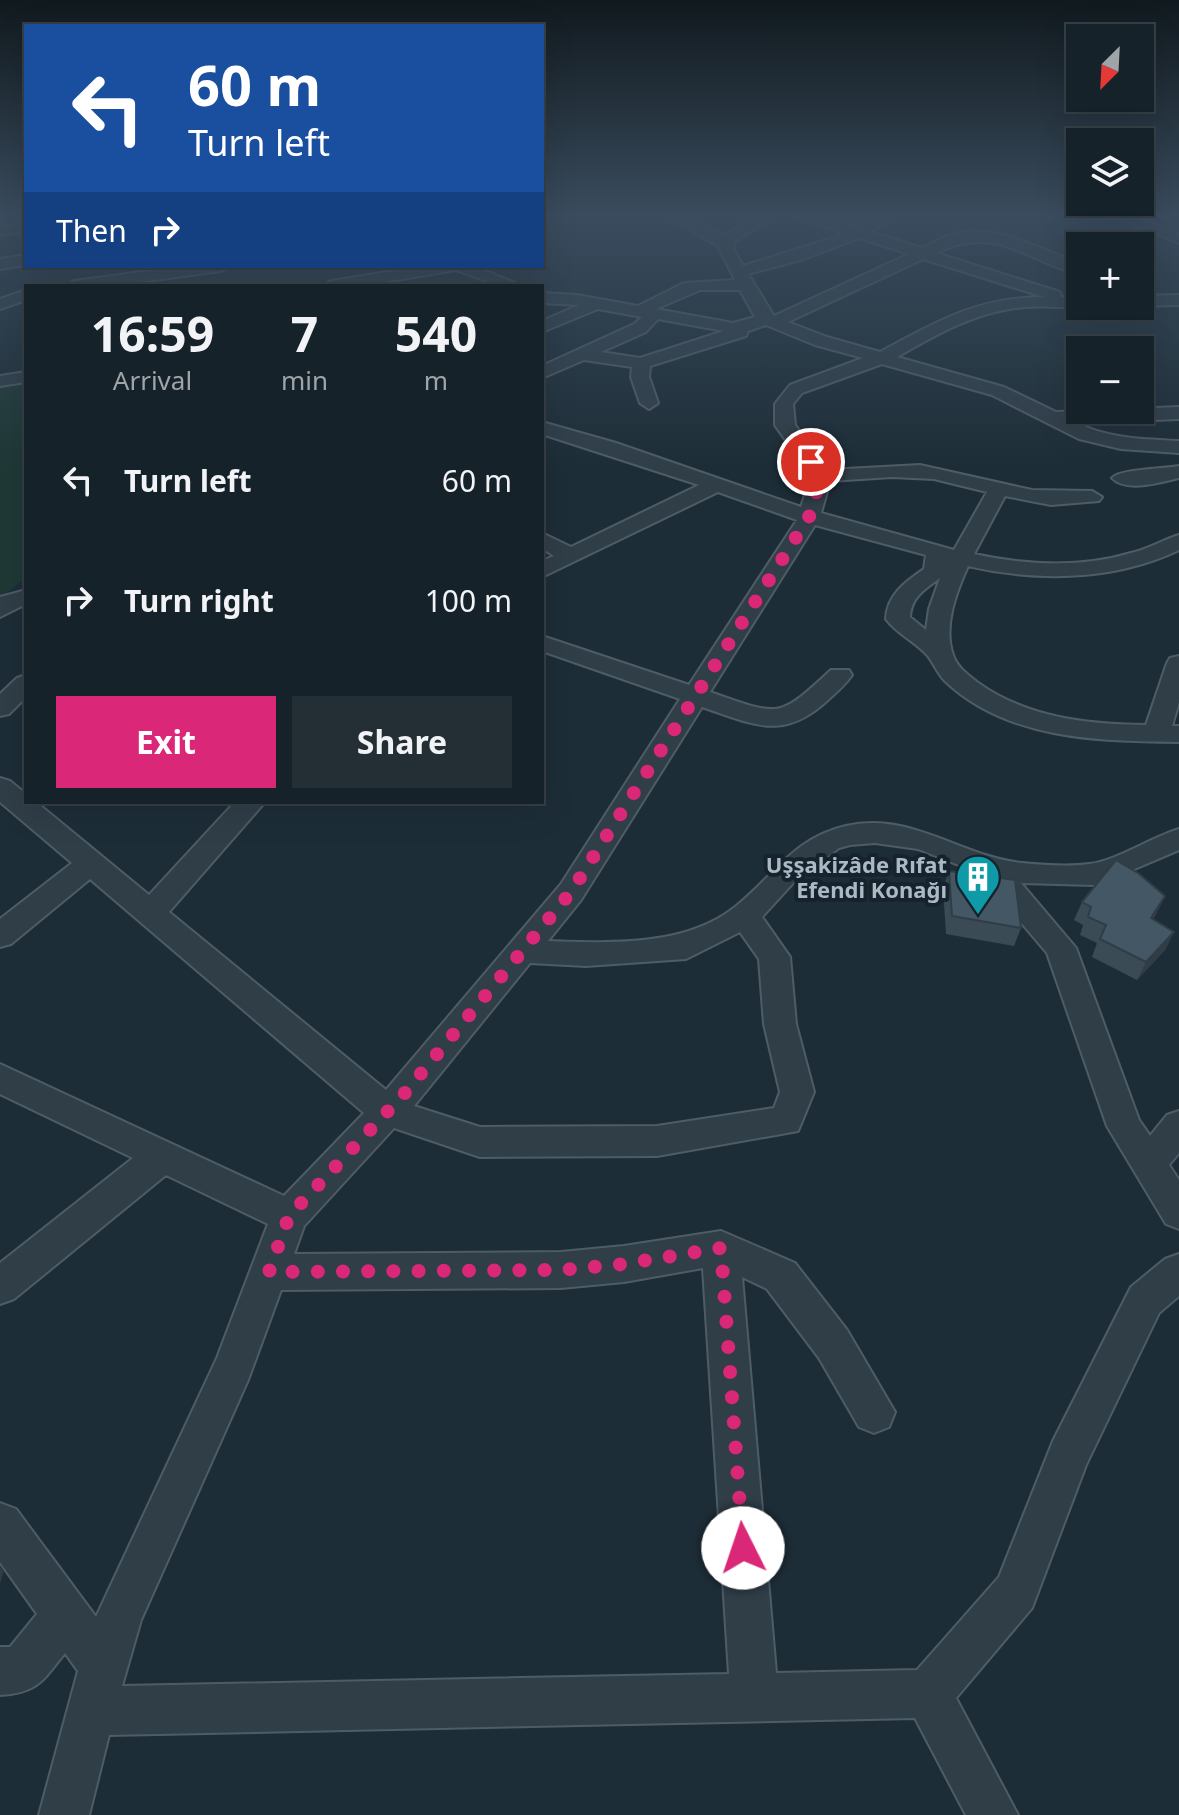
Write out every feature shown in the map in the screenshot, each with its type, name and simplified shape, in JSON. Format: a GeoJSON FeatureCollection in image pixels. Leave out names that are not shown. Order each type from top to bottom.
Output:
{"type":"FeatureCollection","features":[{"type":"Feature","properties":{"kind":"street"},"geometry":{"type":"LineString","coordinates":[[551,299],[596,303],[733,328],[764,322],[998,391],[1098,438],[1121,443],[1179,447]]}},
{"type":"Feature","properties":{"kind":"street"},"geometry":{"type":"LineString","coordinates":[[544,372],[640,328],[648,312],[667,299]]}},
{"type":"Feature","properties":{"kind":"street"},"geometry":{"type":"LineString","coordinates":[[752,299],[764,322]]}},
{"type":"Feature","properties":{"kind":"street"},"geometry":{"type":"LineString","coordinates":[[584,355],[641,363],[764,322],[818,299]]}},
{"type":"Feature","properties":{"kind":"street"},"geometry":{"type":"LineString","coordinates":[[1154,300],[1179,300]]}},
{"type":"Feature","properties":{"kind":"street"},"geometry":{"type":"LineString","coordinates":[[821,476],[785,425],[784,404],[796,389],[884,357],[949,321],[979,309],[1027,302],[1066,302]]}},
{"type":"Feature","properties":{"kind":"street"},"geometry":{"type":"LineString","coordinates":[[544,326],[596,303]]}},
{"type":"Feature","properties":{"kind":"street"},"geometry":{"type":"LineString","coordinates":[[641,363],[640,377],[649,403]]}},
{"type":"Feature","properties":{"kind":"street"},"geometry":{"type":"LineString","coordinates":[[0,381],[24,377]]}},
{"type":"Feature","properties":{"kind":"street"},"geometry":{"type":"LineString","coordinates":[[1054,418],[1179,413]]}},
{"type":"Feature","properties":{"kind":"street"},"geometry":{"type":"LineString","coordinates":[[544,428],[602,443],[809,517],[949,555],[1019,568],[1070,569],[1119,564],[1179,542]]}},
{"type":"Feature","properties":{"kind":"street"},"geometry":{"type":"LineString","coordinates":[[821,476],[932,472],[998,490],[1068,501],[1092,497]]}},
{"type":"Feature","properties":{"kind":"street"},"geometry":{"type":"LineString","coordinates":[[1122,478],[1179,472]]}},
{"type":"Feature","properties":{"kind":"street"},"geometry":{"type":"LineString","coordinates":[[64,1815],[89,1711],[119,1616],[234,1366],[289,1216],[388,1112],[571,892],[809,517],[821,476]]}},
{"type":"Feature","properties":{"kind":"street"},"geometry":{"type":"LineString","coordinates":[[544,569],[718,484]]}},
{"type":"Feature","properties":{"kind":"street"},"geometry":{"type":"LineString","coordinates":[[939,653],[898,619],[897,609],[912,587],[935,572],[998,490]]}},
{"type":"Feature","properties":{"kind":"street"},"geometry":{"type":"LineString","coordinates":[[544,540],[570,556]]}},
{"type":"Feature","properties":{"kind":"street"},"geometry":{"type":"LineString","coordinates":[[949,555],[938,622],[939,653],[947,672],[986,700],[1028,721],[1086,732],[1167,734],[1179,663]]}},
{"type":"Feature","properties":{"kind":"street"},"geometry":{"type":"LineString","coordinates":[[0,610],[9,601],[24,597]]}},
{"type":"Feature","properties":{"kind":"street"},"geometry":{"type":"LineString","coordinates":[[544,644],[751,715],[784,719],[803,710],[840,675]]}},
{"type":"Feature","properties":{"kind":"street"},"geometry":{"type":"LineString","coordinates":[[0,708],[24,685]]}},
{"type":"Feature","properties":{"kind":"street"},"geometry":{"type":"LineString","coordinates":[[0,787],[152,911],[388,1112],[480,1142],[657,1141],[786,1121],[797,1092],[780,1024],[774,957],[745,916]]}},
{"type":"Feature","properties":{"kind":"street"},"geometry":{"type":"LineString","coordinates":[[152,911],[249,804]]}},
{"type":"Feature","properties":{"kind":"street"},"geometry":{"type":"LineString","coordinates":[[522,951],[586,954],[686,947],[745,916],[784,875],[829,841],[849,835],[875,833],[922,840],[987,865],[1020,873],[1094,875],[1179,839]]}},
{"type":"Feature","properties":{"kind":"street"},"geometry":{"type":"LineString","coordinates":[[0,936],[92,862]]}},
{"type":"Feature","properties":{"kind":"street"},"geometry":{"type":"LineString","coordinates":[[987,865],[1061,948],[1124,1126],[1179,1212]]}},
{"type":"Feature","properties":{"kind":"street"},"geometry":{"type":"LineString","coordinates":[[0,1078],[289,1216]]}},
{"type":"Feature","properties":{"kind":"street"},"geometry":{"type":"LineString","coordinates":[[1149,1164],[1179,1126]]}},
{"type":"Feature","properties":{"kind":"street"},"geometry":{"type":"LineString","coordinates":[[0,1286],[163,1156]]}},
{"type":"Feature","properties":{"kind":"street"},"geometry":{"type":"LineString","coordinates":[[269,1272],[561,1270],[624,1264],[721,1248],[781,1276],[833,1344],[874,1412]]}},
{"type":"Feature","properties":{"kind":"street"},"geometry":{"type":"LineString","coordinates":[[721,1248],[754,1698]]}},
{"type":"Feature","properties":{"kind":"street"},"geometry":{"type":"LineString","coordinates":[[89,1711],[928,1694],[1016,1592],[1068,1456],[1145,1300],[1179,1272]]}},
{"type":"Feature","properties":{"kind":"street"},"geometry":{"type":"LineString","coordinates":[[0,1525],[103,1666]]}},
{"type":"Feature","properties":{"kind":"street"},"geometry":{"type":"LineString","coordinates":[[0,1671],[21,1670],[67,1614]]}},
{"type":"Feature","properties":{"kind":"street"},"geometry":{"type":"LineString","coordinates":[[928,1694],[993,1815]]}},
{"type":"Feature","properties":{"kind":"green space"},"geometry":{"type":"Polygon","coordinates":[[[24,380],[24,580],[0,598],[0,385],[24,380]]]}},
{"type":"Feature","properties":{"kind":"building"},"geometry":{"type":"Polygon","coordinates":[[[1116,860],[1138,873],[1165,896],[1151,918],[1174,932],[1146,962],[1100,939],[1106,925],[1088,917],[1091,907],[1082,902],[1116,860]]]}},
{"type":"Feature","properties":{"kind":"building"},"geometry":{"type":"Polygon","coordinates":[[[949,871],[1015,880],[1021,928],[952,916],[949,871]]]}},
{"type":"Feature","properties":{"kind":"place","name":"Uşşakizâde Rıfat Efendi Konağı"},"geometry":{"type":"Point","coordinates":[978,916]}},
{"type":"Feature","properties":{"kind":"route"},"geometry":{"type":"LineString","coordinates":[[743,1548],[721,1248],[624,1264],[561,1270],[269,1272],[289,1216],[404,1094],[571,892],[809,517],[821,476],[811,462]]}}]}
